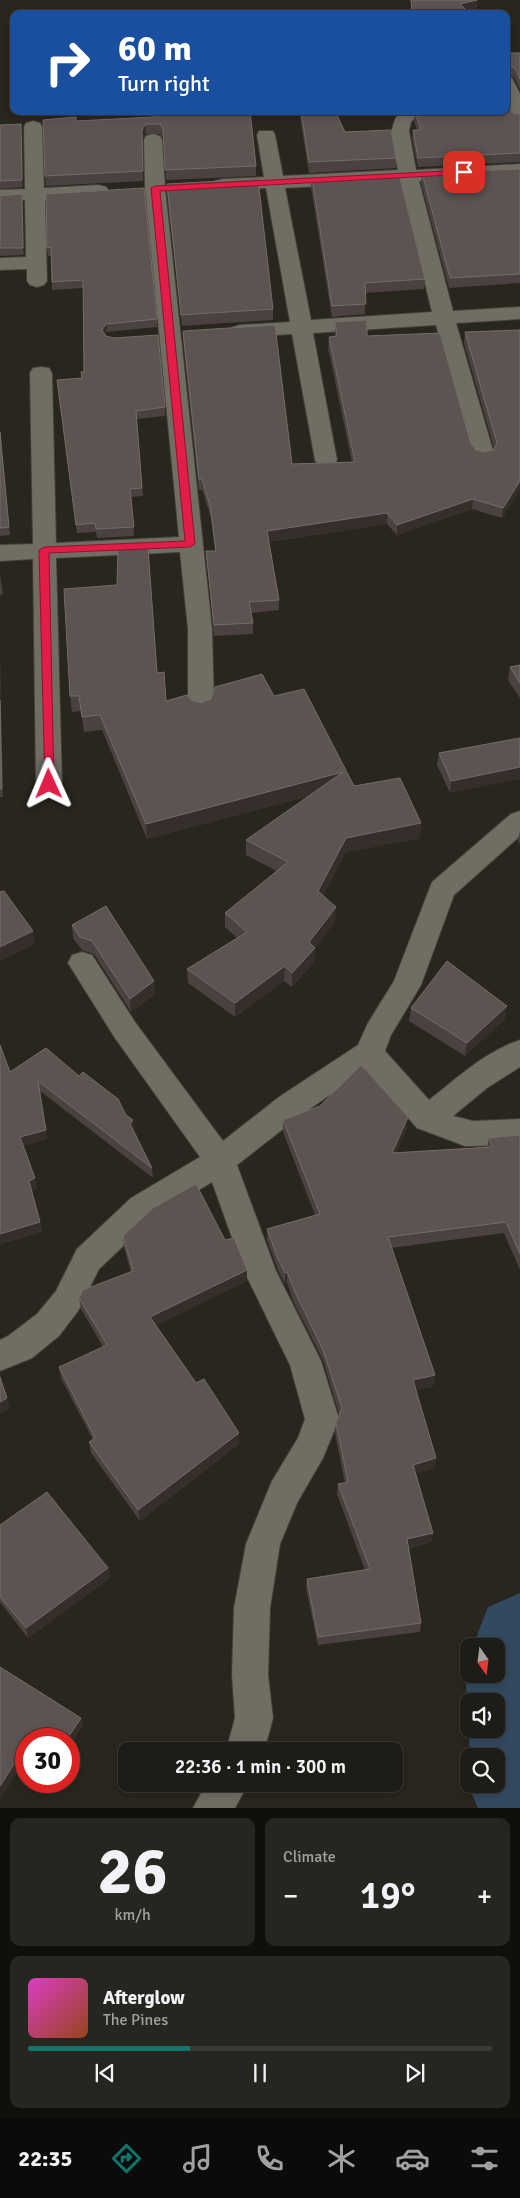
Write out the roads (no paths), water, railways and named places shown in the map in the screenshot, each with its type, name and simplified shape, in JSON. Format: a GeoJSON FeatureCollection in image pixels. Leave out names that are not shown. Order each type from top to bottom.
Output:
{"type":"FeatureCollection","features":[{"type":"Feature","properties":{"kind":"street"},"geometry":{"type":"LineString","coordinates":[[510,92],[520,117]]}},
{"type":"Feature","properties":{"kind":"street"},"geometry":{"type":"LineString","coordinates":[[408,115],[402,120],[400,131],[408,175],[444,318],[483,454]]}},
{"type":"Feature","properties":{"kind":"street"},"geometry":{"type":"LineString","coordinates":[[0,264],[37,272],[33,127]]}},
{"type":"Feature","properties":{"kind":"street"},"geometry":{"type":"LineString","coordinates":[[266,135],[326,460]]}},
{"type":"Feature","properties":{"kind":"street"},"geometry":{"type":"LineString","coordinates":[[153,140],[147,189],[170,335],[200,629],[200,707]]}},
{"type":"Feature","properties":{"kind":"street"},"geometry":{"type":"LineString","coordinates":[[205,186],[520,170]]}},
{"type":"Feature","properties":{"kind":"street"},"geometry":{"type":"LineString","coordinates":[[0,196],[147,189]]}},
{"type":"Feature","properties":{"kind":"street"},"geometry":{"type":"LineString","coordinates":[[217,332],[520,313]]}},
{"type":"Feature","properties":{"kind":"street"},"geometry":{"type":"LineString","coordinates":[[41,373],[49,784]]}},
{"type":"Feature","properties":{"kind":"street"},"geometry":{"type":"LineString","coordinates":[[0,553],[190,544]]}},
{"type":"Feature","properties":{"kind":"street"},"geometry":{"type":"LineString","coordinates":[[0,1356],[20,1347],[48,1325],[67,1301],[88,1259],[142,1208],[220,1162],[290,1106],[369,1053],[378,1031],[407,985],[442,889],[520,821]]}},
{"type":"Feature","properties":{"kind":"street"},"geometry":{"type":"LineString","coordinates":[[82,963],[125,1030],[220,1162],[260,1271],[281,1317],[305,1361],[322,1419],[310,1446],[284,1493],[263,1544],[252,1608],[250,1675],[254,1718],[247,1742]]}},
{"type":"Feature","properties":{"kind":"street"},"geometry":{"type":"LineString","coordinates":[[428,1119],[477,1079],[520,1052]]}},
{"type":"Feature","properties":{"kind":"street"},"geometry":{"type":"LineString","coordinates":[[369,1053],[428,1119],[458,1132],[481,1134],[520,1132]]}},
{"type":"Feature","properties":{"kind":"street"},"geometry":{"type":"LineString","coordinates":[[212,1808],[223,1792]]}},
{"type":"Feature","properties":{"kind":"waterway"},"geometry":{"type":"LineString","coordinates":[[520,1639],[513,1685],[520,1794]]}}]}
